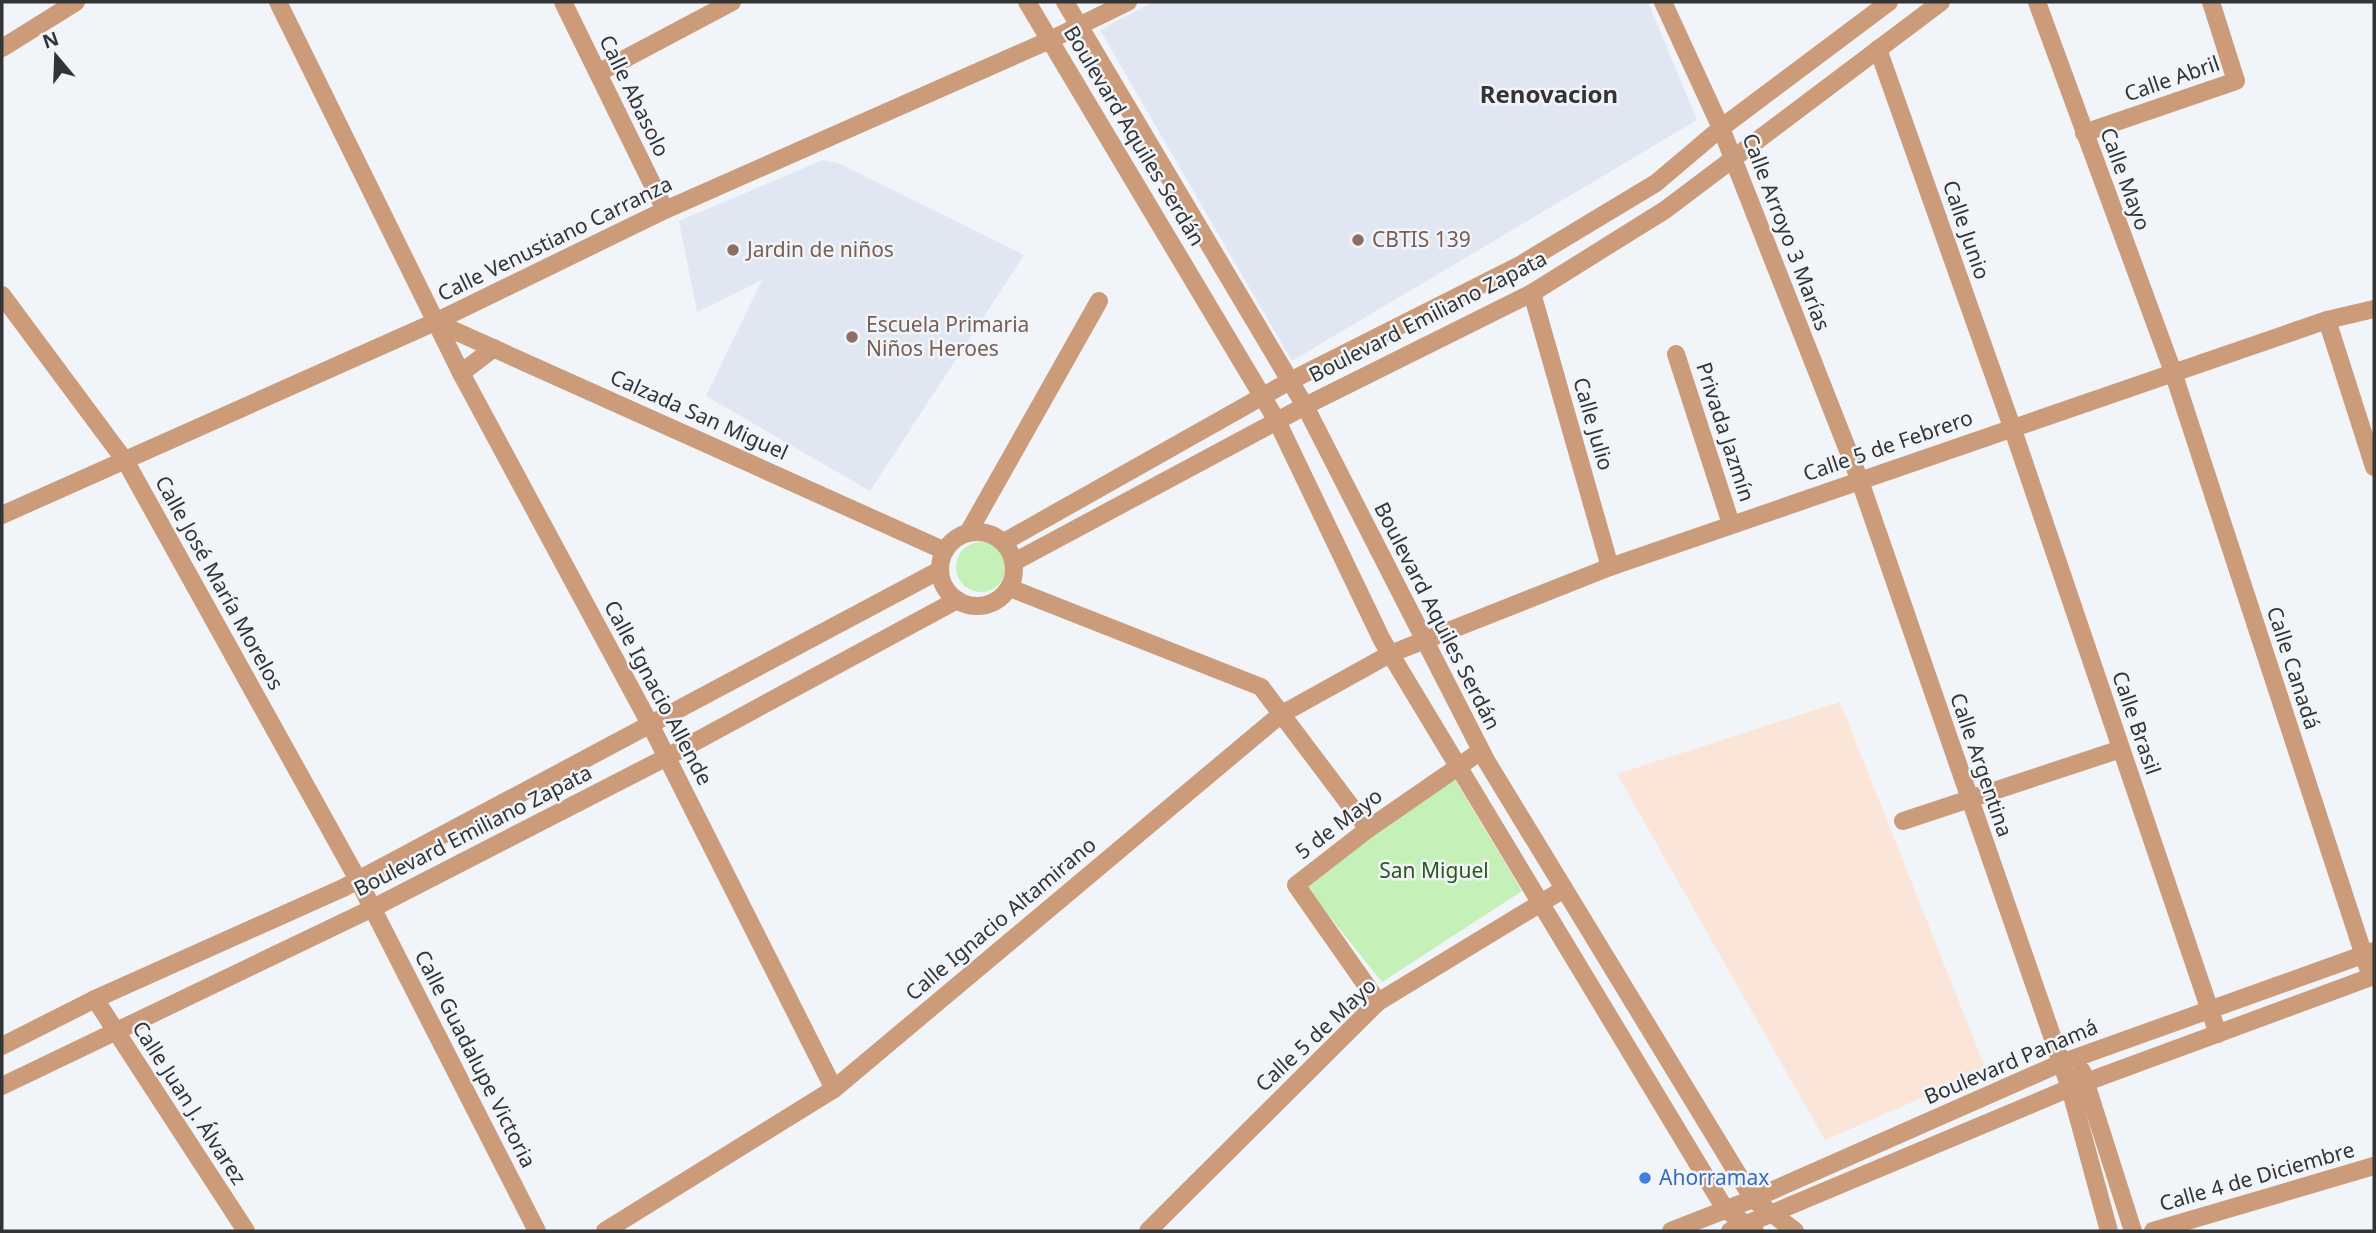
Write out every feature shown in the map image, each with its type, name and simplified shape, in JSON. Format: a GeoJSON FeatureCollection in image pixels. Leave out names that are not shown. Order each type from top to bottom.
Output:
{"type":"FeatureCollection","features":[{"type":"Feature","properties":{"kind":"street"},"geometry":{"type":"LineString","coordinates":[[2,48],[76,2]]}},
{"type":"Feature","properties":{"kind":"street","name":"Calle Ignacio Allende"},"geometry":{"type":"LineString","coordinates":[[278,2],[461,373],[650,724],[834,1088]]}},
{"type":"Feature","properties":{"kind":"street","name":"Calle Abasolo"},"geometry":{"type":"LineString","coordinates":[[563,2],[665,210]]}},
{"type":"Feature","properties":{"kind":"street"},"geometry":{"type":"LineString","coordinates":[[598,73],[732,2]]}},
{"type":"Feature","properties":{"kind":"street","name":"Boulevard Aquiles Serdán"},"geometry":{"type":"LineString","coordinates":[[1027,2],[1277,421],[1390,654],[1725,1209],[1744,1229]]}},
{"type":"Feature","properties":{"kind":"street","name":"Boulevard Aquiles Serdán"},"geometry":{"type":"LineString","coordinates":[[1065,2],[1288,382],[1305,406],[1481,751],[1753,1199],[1795,1231]]}},
{"type":"Feature","properties":{"kind":"street","name":"Calle Venustiano Carranza"},"geometry":{"type":"LineString","coordinates":[[2,515],[435,322],[665,210],[1080,27],[1128,2]]}},
{"type":"Feature","properties":{"kind":"street","name":"Calle Arroyo 3 Marías"},"geometry":{"type":"LineString","coordinates":[[1663,2],[1721,128],[1860,481]]}},
{"type":"Feature","properties":{"kind":"street","name":"Boulevard Emiliano Zapata"},"geometry":{"type":"LineString","coordinates":[[1004,542],[1288,382],[1520,265],[1656,183],[1721,128],[1889,2]]}},
{"type":"Feature","properties":{"kind":"street","name":"Boulevard Emiliano Zapata"},"geometry":{"type":"LineString","coordinates":[[1014,562],[1305,406],[1532,293],[1665,210],[1733,162],[1941,2]]}},
{"type":"Feature","properties":{"kind":"street","name":"Calle Mayo"},"geometry":{"type":"LineString","coordinates":[[2037,2],[2173,372]]}},
{"type":"Feature","properties":{"kind":"street","name":"Calle Abril"},"geometry":{"type":"LineString","coordinates":[[2084,133],[2236,81],[2211,2]]}},
{"type":"Feature","properties":{"kind":"street","name":"Calle Junio"},"geometry":{"type":"LineString","coordinates":[[1878,49],[2012,427]]}},
{"type":"Feature","properties":{"kind":"street","name":"Calle Julio"},"geometry":{"type":"LineString","coordinates":[[1532,293],[1610,566]]}},
{"type":"Feature","properties":{"kind":"street","name":"Calle José María Morelos"},"geometry":{"type":"LineString","coordinates":[[2,295],[126,462],[373,908]]}},
{"type":"Feature","properties":{"kind":"street"},"geometry":{"type":"LineString","coordinates":[[968,533],[1099,301]]}},
{"type":"Feature","properties":{"kind":"street","name":"Calle 5 de Febrero"},"geometry":{"type":"LineString","coordinates":[[1423,640],[1610,566],[2327,320],[2374,309]]}},
{"type":"Feature","properties":{"kind":"street"},"geometry":{"type":"LineString","coordinates":[[2327,320],[2374,467]]}},
{"type":"Feature","properties":{"kind":"street","name":"Calzada San Miguel"},"geometry":{"type":"LineString","coordinates":[[435,322],[945,551]]}},
{"type":"Feature","properties":{"kind":"street"},"geometry":{"type":"LineString","coordinates":[[461,373],[494,348]]}},
{"type":"Feature","properties":{"kind":"street","name":"Privada Jazmín"},"geometry":{"type":"LineString","coordinates":[[1675,354],[1731,524]]}},
{"type":"Feature","properties":{"kind":"street","name":"Calle Canadá"},"geometry":{"type":"LineString","coordinates":[[2173,372],[2368,953],[2372,976]]}},
{"type":"Feature","properties":{"kind":"street","name":"Calle Brasil"},"geometry":{"type":"LineString","coordinates":[[2012,427],[2218,1034]]}},
{"type":"Feature","properties":{"kind":"street","name":"Calle Argentina"},"geometry":{"type":"LineString","coordinates":[[1860,481],[1968,798],[2078,1086]]}},
{"type":"Feature","properties":{"kind":"street"},"geometry":{"type":"LineString","coordinates":[[968,533],[993,535],[1004,542],[1014,562],[1010,588],[999,599],[985,605],[971,606],[957,600],[942,582],[940,570],[945,551],[954,540],[968,533]]}},
{"type":"Feature","properties":{"kind":"street","name":"Boulevard Emiliano Zapata"},"geometry":{"type":"LineString","coordinates":[[2,1046],[95,999],[343,888],[357,878],[940,570]]}},
{"type":"Feature","properties":{"kind":"street"},"geometry":{"type":"LineString","coordinates":[[1010,588],[1261,687],[1368,830]]}},
{"type":"Feature","properties":{"kind":"street","name":"Boulevard Emiliano Zapata"},"geometry":{"type":"LineString","coordinates":[[2,1086],[373,908],[667,757],[957,600]]}},
{"type":"Feature","properties":{"kind":"street","name":"Calle Ignacio Altamirano"},"geometry":{"type":"LineString","coordinates":[[605,1231],[834,1088],[1280,715],[1390,654],[1423,640]]}},
{"type":"Feature","properties":{"kind":"street"},"geometry":{"type":"LineString","coordinates":[[1903,821],[2121,749]]}},
{"type":"Feature","properties":{"kind":"street","name":"5 de Mayo"},"geometry":{"type":"LineString","coordinates":[[1378,1002],[1296,885],[1368,830],[1481,751]]}},
{"type":"Feature","properties":{"kind":"street","name":"Calle 5 de Mayo"},"geometry":{"type":"LineString","coordinates":[[1148,1231],[1378,1002],[1564,889]]}},
{"type":"Feature","properties":{"kind":"street","name":"Calle Guadalupe Victoria"},"geometry":{"type":"LineString","coordinates":[[373,908],[537,1231]]}},
{"type":"Feature","properties":{"kind":"street","name":"Boulevard Panamá"},"geometry":{"type":"LineString","coordinates":[[1671,1231],[1753,1199],[2069,1060],[2368,953]]}},
{"type":"Feature","properties":{"kind":"street"},"geometry":{"type":"LineString","coordinates":[[1744,1229],[1773,1214],[2078,1086],[2372,976]]}},
{"type":"Feature","properties":{"kind":"street","name":"Calle Juan J. Álvarez"},"geometry":{"type":"LineString","coordinates":[[95,999],[246,1231]]}},
{"type":"Feature","properties":{"kind":"street"},"geometry":{"type":"LineString","coordinates":[[2078,1086],[2109,1231]]}},
{"type":"Feature","properties":{"kind":"street"},"geometry":{"type":"LineString","coordinates":[[2078,1086],[2133,1231]]}},
{"type":"Feature","properties":{"kind":"street","name":"Calle 4 de Diciembre"},"geometry":{"type":"LineString","coordinates":[[2153,1231],[2374,1166]]}},
{"type":"Feature","properties":{"kind":"shaded area","name":"CBTIS 139"},"geometry":{"type":"Polygon","coordinates":[[[1153,2],[1648,2],[1697,120],[1292,361],[1100,30],[1153,2]]]}},
{"type":"Feature","properties":{"kind":"shaded area","name":"Escuela Primaria Niños Heroes"},"geometry":{"type":"Polygon","coordinates":[[[823,160],[838,163],[1024,255],[870,491],[706,396],[762,280],[697,312],[679,221],[823,160]]]}},
{"type":"Feature","properties":{"kind":"shaded area"},"geometry":{"type":"Polygon","coordinates":[[[1840,702],[1986,1070],[1825,1140],[1617,774],[1840,702]]]}},
{"type":"Feature","properties":{"kind":"green space"},"geometry":{"type":"Polygon","coordinates":[[[981,542],[999,549],[1006,567],[999,585],[981,592],[963,585],[956,567],[963,549],[981,542]]]}},
{"type":"Feature","properties":{"kind":"green space","name":"San Miguel"},"geometry":{"type":"Polygon","coordinates":[[[1454,778],[1522,891],[1382,982],[1307,888],[1376,832],[1454,778]]]}},
{"type":"Feature","properties":{"kind":"place","name":"CBTIS 139"},"geometry":{"type":"Point","coordinates":[1358,240]}},
{"type":"Feature","properties":{"kind":"place","name":"Jardin de niños"},"geometry":{"type":"Point","coordinates":[733,250]}},
{"type":"Feature","properties":{"kind":"place","name":"Escuela Primaria Niños Heroes"},"geometry":{"type":"Point","coordinates":[852,337]}},
{"type":"Feature","properties":{"kind":"place","name":"Ahorramax"},"geometry":{"type":"Point","coordinates":[1645,1178]}},
{"type":"Feature","properties":{"kind":"district","name":"Renovacion"},"geometry":{"type":"Point","coordinates":[1549,95]}}]}
